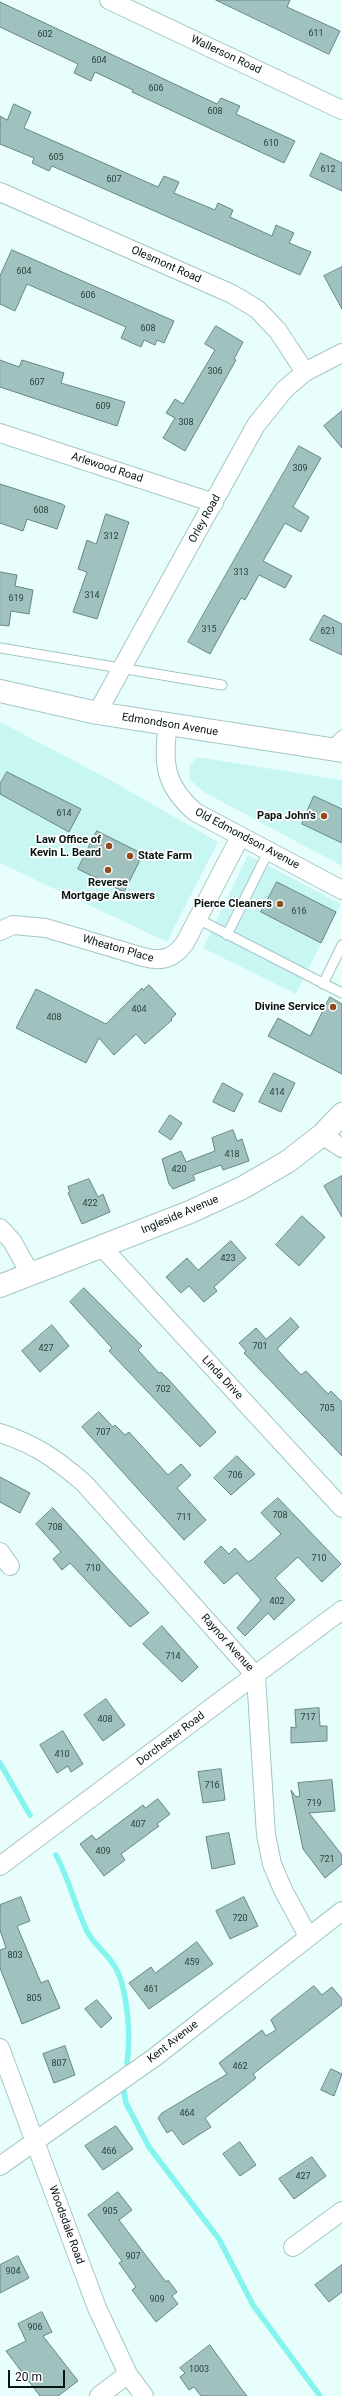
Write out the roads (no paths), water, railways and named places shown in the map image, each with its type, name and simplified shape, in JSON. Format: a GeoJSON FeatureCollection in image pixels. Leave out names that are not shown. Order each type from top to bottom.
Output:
{"type":"FeatureCollection","features":[{"type":"Feature","properties":{"kind":"main road","name":"Edmondson Avenue"},"geometry":{"type":"LineString","coordinates":[[0,691],[97,713],[168,725],[337,745]]}},
{"type":"Feature","properties":{"kind":"main road","name":"Ingleside Avenue"},"geometry":{"type":"LineString","coordinates":[[0,1286],[190,1212],[242,1188],[287,1162],[322,1135],[342,1114]]}},
{"type":"Feature","properties":{"kind":"street","name":"Wallerson Road"},"geometry":{"type":"LineString","coordinates":[[109,0],[342,110]]}},
{"type":"Feature","properties":{"kind":"street","name":"Olesmont Road"},"geometry":{"type":"LineString","coordinates":[[0,192],[232,294],[257,309],[278,331],[305,372]]}},
{"type":"Feature","properties":{"kind":"street","name":"Orley Road"},"geometry":{"type":"LineString","coordinates":[[97,713],[121,667],[214,503],[256,425],[284,389],[305,372],[342,353]]}},
{"type":"Feature","properties":{"kind":"street","name":"Arlewood Road"},"geometry":{"type":"LineString","coordinates":[[0,433],[214,503]]}},
{"type":"Feature","properties":{"kind":"street","name":"Old Edmondson Avenue"},"geometry":{"type":"LineString","coordinates":[[168,725],[164,752],[172,786],[182,801],[195,812],[342,890]]}},
{"type":"Feature","properties":{"kind":"street","name":"Wheaton Place"},"geometry":{"type":"LineString","coordinates":[[0,932],[13,925],[46,928],[157,960],[177,954],[186,943],[240,837]]}},
{"type":"Feature","properties":{"kind":"street"},"geometry":{"type":"LineString","coordinates":[[322,1135],[342,1148]]}},
{"type":"Feature","properties":{"kind":"street"},"geometry":{"type":"LineString","coordinates":[[0,1228],[12,1242],[31,1275]]}},
{"type":"Feature","properties":{"kind":"street","name":"Linda Drive"},"geometry":{"type":"LineString","coordinates":[[102,1247],[342,1508]]}},
{"type":"Feature","properties":{"kind":"street","name":"Raynor Avenue"},"geometry":{"type":"LineString","coordinates":[[0,1433],[34,1445],[60,1463],[84,1483],[256,1676],[266,1835],[272,1864],[283,1890],[308,1936]]}},
{"type":"Feature","properties":{"kind":"street","name":"Dorchester Road"},"geometry":{"type":"LineString","coordinates":[[0,1866],[256,1676],[342,1610]]}},
{"type":"Feature","properties":{"kind":"street","name":"Kent Avenue"},"geometry":{"type":"LineString","coordinates":[[0,2166],[34,2140],[155,2057],[308,1936],[342,1911]]}},
{"type":"Feature","properties":{"kind":"street","name":"Woodsdale Road"},"geometry":{"type":"LineString","coordinates":[[0,2048],[97,2308],[128,2374],[144,2396]]}},
{"type":"Feature","properties":{"kind":"street"},"geometry":{"type":"LineString","coordinates":[[293,2247],[342,2212]]}},
{"type":"Feature","properties":{"kind":"street"},"geometry":{"type":"LineString","coordinates":[[99,2396],[128,2374]]}},
{"type":"Feature","properties":{"kind":"lane"},"geometry":{"type":"LineString","coordinates":[[0,648],[222,685]]}},
{"type":"Feature","properties":{"kind":"lane"},"geometry":{"type":"LineString","coordinates":[[227,935],[268,852]]}},
{"type":"Feature","properties":{"kind":"lane"},"geometry":{"type":"LineString","coordinates":[[198,919],[342,993]]}},
{"type":"Feature","properties":{"kind":"lane"},"geometry":{"type":"LineString","coordinates":[[323,984],[342,945]]}},
{"type":"Feature","properties":{"kind":"waterway"},"geometry":{"type":"LineString","coordinates":[[0,1763],[30,1815]]}},
{"type":"Feature","properties":{"kind":"waterway"},"geometry":{"type":"LineString","coordinates":[[56,1855],[65,1873],[87,1931],[93,1941],[112,1962],[119,1976],[126,2000],[129,2041],[127,2063]]}},
{"type":"Feature","properties":{"kind":"waterway"},"geometry":{"type":"LineString","coordinates":[[123,2087],[126,2103],[149,2147],[219,2239],[253,2305],[320,2396]]}},
{"type":"Feature","properties":{"kind":"place","name":"Papa John's"},"geometry":{"type":"Point","coordinates":[324,816]}},
{"type":"Feature","properties":{"kind":"place","name":"Law Office of Kevin L. Beard"},"geometry":{"type":"Point","coordinates":[109,846]}},
{"type":"Feature","properties":{"kind":"place","name":"State Farm"},"geometry":{"type":"Point","coordinates":[130,856]}},
{"type":"Feature","properties":{"kind":"place","name":"Reverse Mortgage Answers"},"geometry":{"type":"Point","coordinates":[108,870]}},
{"type":"Feature","properties":{"kind":"place","name":"Pierce Cleaners"},"geometry":{"type":"Point","coordinates":[280,904]}},
{"type":"Feature","properties":{"kind":"place","name":"Divine Service"},"geometry":{"type":"Point","coordinates":[333,1007]}}]}
